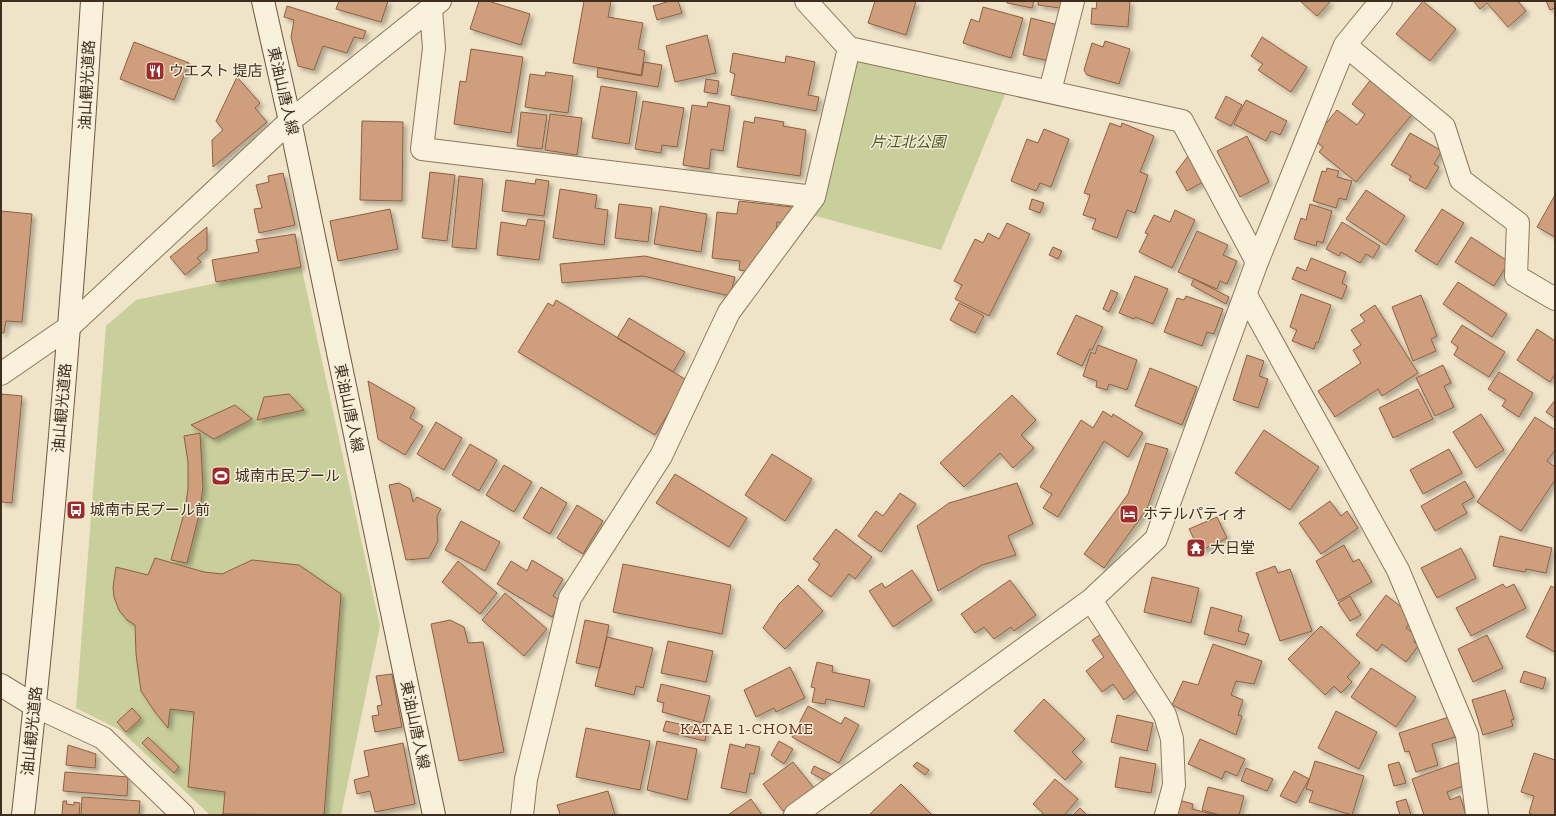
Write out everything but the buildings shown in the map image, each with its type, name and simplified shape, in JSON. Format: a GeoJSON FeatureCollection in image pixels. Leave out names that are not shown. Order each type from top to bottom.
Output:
{"type":"FeatureCollection","features":[{"type":"Feature","properties":{"kind":"street","name":"油山観光道路"},"geometry":{"type":"LineString","coordinates":[[23,815],[50,564],[82,164],[92,1]]}},
{"type":"Feature","properties":{"kind":"street","name":"東油山唐人線"},"geometry":{"type":"LineString","coordinates":[[263,1],[290,121],[434,815]]}},
{"type":"Feature","properties":{"kind":"street"},"geometry":{"type":"LineString","coordinates":[[806,1],[849,48],[1182,121],[1258,262]]}},
{"type":"Feature","properties":{"kind":"street"},"geometry":{"type":"LineString","coordinates":[[1050,91],[1074,1]]}},
{"type":"Feature","properties":{"kind":"street"},"geometry":{"type":"LineString","coordinates":[[795,815],[1091,600],[1156,539],[1258,262],[1345,46],[1381,1]]}},
{"type":"Feature","properties":{"kind":"street"},"geometry":{"type":"LineString","coordinates":[[1,374],[69,327],[290,121],[436,5]]}},
{"type":"Feature","properties":{"kind":"street"},"geometry":{"type":"LineString","coordinates":[[436,5],[434,48],[422,149],[814,197]]}},
{"type":"Feature","properties":{"kind":"street"},"geometry":{"type":"LineString","coordinates":[[1345,46],[1444,127],[1461,180],[1518,223],[1516,276],[1555,299]]}},
{"type":"Feature","properties":{"kind":"street"},"geometry":{"type":"LineString","coordinates":[[522,815],[526,779],[570,598],[660,456],[729,312],[814,197],[849,48]]}},
{"type":"Feature","properties":{"kind":"street"},"geometry":{"type":"LineString","coordinates":[[1246,295],[1398,570],[1468,735],[1477,815]]}},
{"type":"Feature","properties":{"kind":"street"},"geometry":{"type":"LineString","coordinates":[[1091,600],[1165,715],[1172,739],[1174,785],[1166,815]]}},
{"type":"Feature","properties":{"kind":"street"},"geometry":{"type":"LineString","coordinates":[[1,685],[35,706],[103,738],[183,815]]}},
{"type":"Feature","properties":{"kind":"green space","name":"片江北公園"},"geometry":{"type":"Polygon","coordinates":[[[859,57],[1006,92],[941,250],[812,215],[859,57]]]}},
{"type":"Feature","properties":{"kind":"green space","name":"城南市民プール"},"geometry":{"type":"Polygon","coordinates":[[[301,265],[380,626],[341,815],[210,815],[120,730],[76,708],[106,326],[136,300],[301,265]]]}},
{"type":"Feature","properties":{"kind":"place","name":"ウエスト 堤店"},"geometry":{"type":"Point","coordinates":[155,71]}},
{"type":"Feature","properties":{"kind":"place","name":"城南市民プール"},"geometry":{"type":"Point","coordinates":[221,476]}},
{"type":"Feature","properties":{"kind":"place","name":"城南市民プール前"},"geometry":{"type":"Point","coordinates":[76,510]}},
{"type":"Feature","properties":{"kind":"place","name":"ホテルパティオ"},"geometry":{"type":"Point","coordinates":[1129,514]}},
{"type":"Feature","properties":{"kind":"place","name":"大日堂"},"geometry":{"type":"Point","coordinates":[1196,548]}},
{"type":"Feature","properties":{"kind":"district","name":"KATAE 1-CHOME"},"geometry":{"type":"Point","coordinates":[747,728]}}]}
